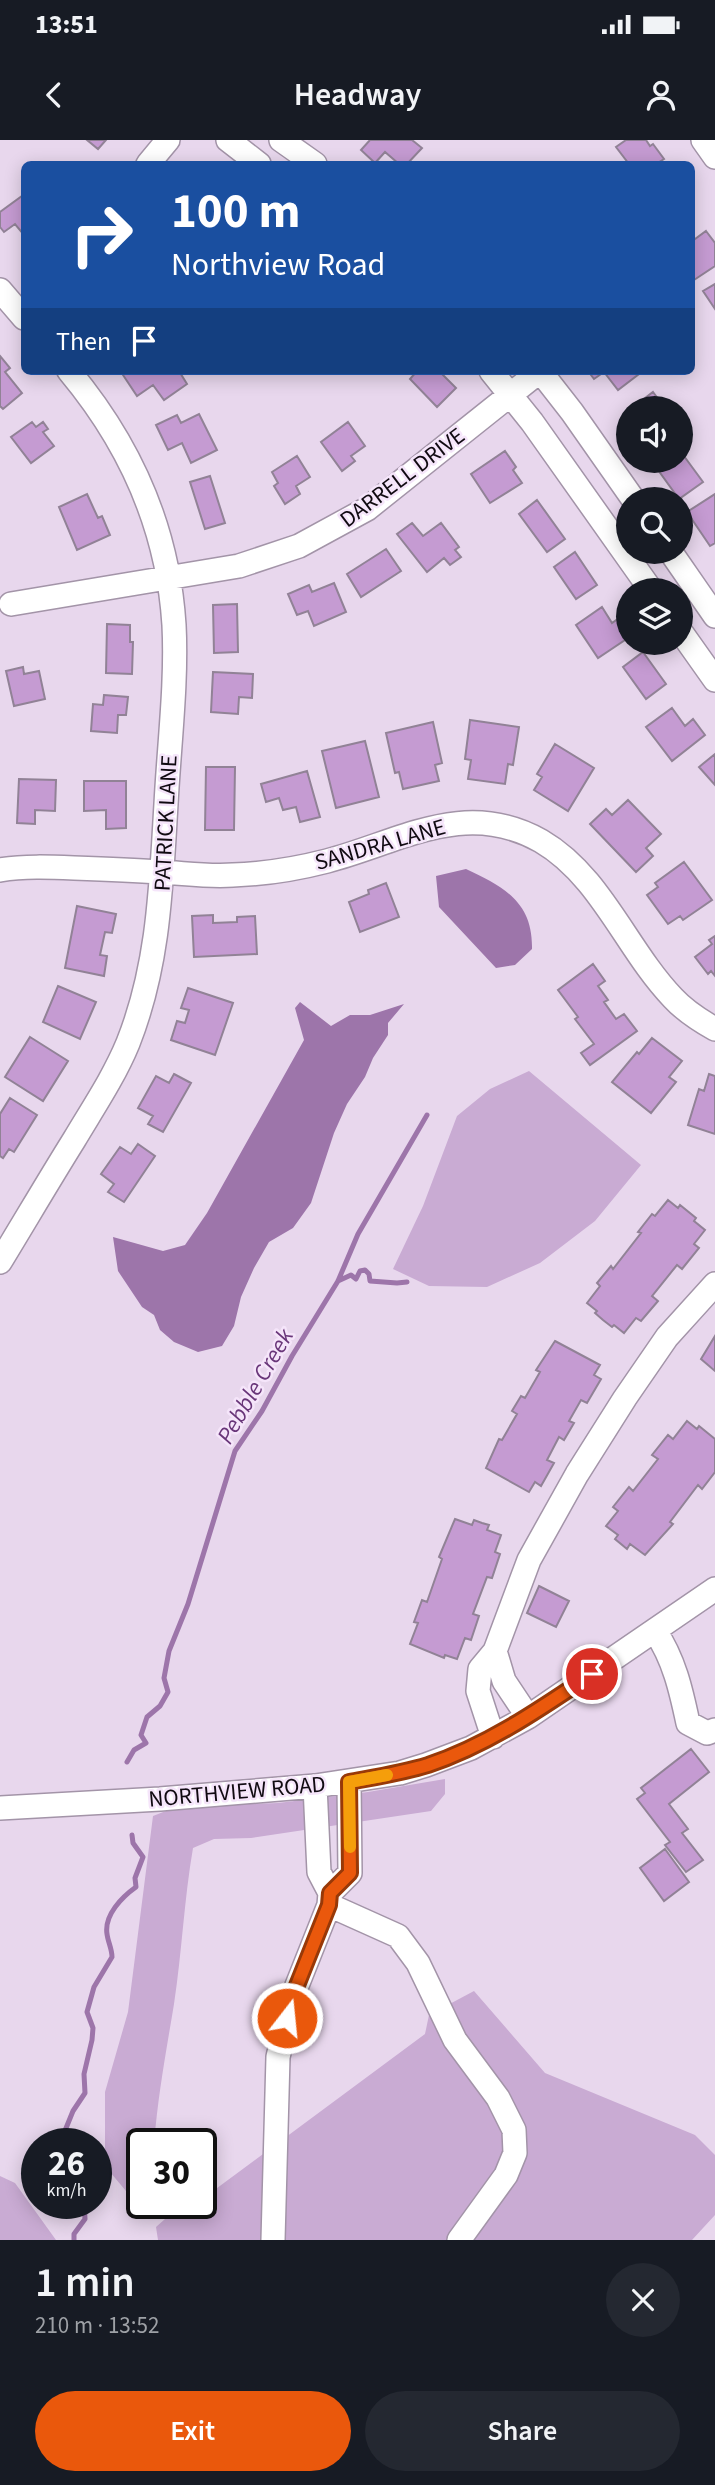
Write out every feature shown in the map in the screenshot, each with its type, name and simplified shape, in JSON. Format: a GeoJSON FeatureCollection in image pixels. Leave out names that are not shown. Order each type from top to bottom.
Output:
{"type":"FeatureCollection","features":[{"type":"Feature","properties":{"kind":"street"},"geometry":{"type":"LineString","coordinates":[[150,161],[168,140]]}},
{"type":"Feature","properties":{"kind":"street"},"geometry":{"type":"LineString","coordinates":[[228,140],[254,161]]}},
{"type":"Feature","properties":{"kind":"street"},"geometry":{"type":"LineString","coordinates":[[281,140],[311,161]]}},
{"type":"Feature","properties":{"kind":"street"},"geometry":{"type":"LineString","coordinates":[[703,140],[715,157]]}},
{"type":"Feature","properties":{"kind":"street"},"geometry":{"type":"LineString","coordinates":[[8,295],[21,314]]}},
{"type":"Feature","properties":{"kind":"street","name":"PATRICK LANE"},"geometry":{"type":"LineString","coordinates":[[0,1262],[109,1083],[146,990],[159,922],[174,648],[169,576],[151,507],[139,480],[120,442],[72,375]]}},
{"type":"Feature","properties":{"kind":"street"},"geometry":{"type":"LineString","coordinates":[[494,375],[590,502],[643,578]]}},
{"type":"Feature","properties":{"kind":"street","name":"DARRELL DRIVE"},"geometry":{"type":"LineString","coordinates":[[11,604],[239,566],[299,546],[367,509],[535,375]]}},
{"type":"Feature","properties":{"kind":"street"},"geometry":{"type":"LineString","coordinates":[[543,375],[625,487]]}},
{"type":"Feature","properties":{"kind":"street"},"geometry":{"type":"LineString","coordinates":[[590,502],[620,480]]}},
{"type":"Feature","properties":{"kind":"street"},"geometry":{"type":"LineString","coordinates":[[679,564],[715,616]]}},
{"type":"Feature","properties":{"kind":"street"},"geometry":{"type":"LineString","coordinates":[[693,649],[715,680]]}},
{"type":"Feature","properties":{"kind":"street","name":"SANDRA LANE"},"geometry":{"type":"LineString","coordinates":[[0,870],[53,867],[231,876],[276,872],[328,861],[437,825],[470,822],[504,827],[539,840],[561,855],[589,884],[673,998],[692,1016],[715,1030]]}},
{"type":"Feature","properties":{"kind":"street"},"geometry":{"type":"LineString","coordinates":[[493,1737],[478,1691],[480,1669],[495,1651],[529,1560],[577,1474],[625,1398],[667,1337],[715,1284]]}},
{"type":"Feature","properties":{"kind":"street","name":"NORTHVIEW ROAD"},"geometry":{"type":"LineString","coordinates":[[0,1808],[160,1799],[315,1786],[400,1773],[493,1737],[528,1717],[715,1589]]}},
{"type":"Feature","properties":{"kind":"street"},"geometry":{"type":"LineString","coordinates":[[655,1631],[677,1676],[688,1723],[707,1733],[715,1730]]}},
{"type":"Feature","properties":{"kind":"street"},"geometry":{"type":"LineString","coordinates":[[495,1651],[504,1681],[528,1717]]}},
{"type":"Feature","properties":{"kind":"street"},"geometry":{"type":"LineString","coordinates":[[273,2240],[278,2057],[292,1998],[329,1899],[350,1873],[349,1782]]}},
{"type":"Feature","properties":{"kind":"street"},"geometry":{"type":"LineString","coordinates":[[315,1786],[319,1872],[329,1899],[398,1936],[418,1963],[455,2040],[498,2098],[514,2130],[515,2153],[506,2175],[459,2240]]}},
{"type":"Feature","properties":{"kind":"shaded area"},"geometry":{"type":"Polygon","coordinates":[[[466,869],[504,890],[522,908],[531,933],[532,949],[515,965],[496,968],[439,907],[436,876],[466,869]]]}},
{"type":"Feature","properties":{"kind":"shaded area"},"geometry":{"type":"Polygon","coordinates":[[[300,1002],[331,1026],[350,1015],[370,1015],[404,1004],[388,1023],[388,1035],[347,1104],[334,1133],[311,1203],[293,1228],[269,1242],[254,1268],[241,1297],[234,1326],[222,1346],[198,1352],[174,1342],[160,1330],[154,1315],[142,1307],[118,1271],[113,1237],[163,1251],[185,1245],[207,1213],[304,1040],[295,1008],[300,1002]]]}},
{"type":"Feature","properties":{"kind":"shaded area"},"geometry":{"type":"Polygon","coordinates":[[[529,1071],[641,1165],[595,1221],[540,1263],[487,1287],[429,1286],[393,1269],[423,1206],[457,1116],[490,1089],[529,1071]]]}},
{"type":"Feature","properties":{"kind":"shaded area"},"geometry":{"type":"Polygon","coordinates":[[[445,1779],[445,1794],[431,1811],[251,1838],[214,1839],[193,1848],[156,2128],[126,2128],[126,2191],[112,2174],[112,2128],[105,2128],[105,2092],[128,2012],[153,1816],[176,1807],[278,1803],[445,1779]]]}},
{"type":"Feature","properties":{"kind":"shaded area"},"geometry":{"type":"Polygon","coordinates":[[[474,1991],[545,2073],[695,2135],[715,2155],[715,2215],[692,2240],[158,2240],[156,2227],[165,2219],[217,2219],[217,2188],[425,2034],[429,2015],[474,1991]]]}},
{"type":"Feature","properties":{"kind":"shaded area"},"geometry":{"type":"Polygon","coordinates":[[[0,2176],[15,2183],[21,2191],[21,2219],[41,2219],[56,2240],[0,2240],[0,2176]]]}},
{"type":"Feature","properties":{"kind":"building"},"geometry":{"type":"Polygon","coordinates":[[[87,140],[106,140],[98,149],[87,140]]]}},
{"type":"Feature","properties":{"kind":"building"},"geometry":{"type":"Polygon","coordinates":[[[370,140],[412,140],[422,148],[410,161],[396,161],[385,152],[377,161],[373,161],[361,150],[370,140]]]}},
{"type":"Feature","properties":{"kind":"building"},"geometry":{"type":"Polygon","coordinates":[[[626,140],[646,140],[650,146],[653,144],[664,159],[627,161],[616,147],[626,140]]]}},
{"type":"Feature","properties":{"kind":"building"},"geometry":{"type":"Polygon","coordinates":[[[21,197],[21,231],[15,224],[4,232],[0,227],[0,212],[21,197]]]}},
{"type":"Feature","properties":{"kind":"building"},"geometry":{"type":"Polygon","coordinates":[[[706,231],[715,243],[715,266],[695,279],[695,239],[706,231]]]}},
{"type":"Feature","properties":{"kind":"building"},"geometry":{"type":"Polygon","coordinates":[[[715,284],[715,309],[703,291],[715,284]]]}},
{"type":"Feature","properties":{"kind":"building"},"geometry":{"type":"Polygon","coordinates":[[[0,356],[10,368],[5,372],[22,393],[3,409],[0,406],[0,356]]]}},
{"type":"Feature","properties":{"kind":"building"},"geometry":{"type":"Polygon","coordinates":[[[123,375],[181,375],[187,384],[164,400],[153,385],[137,396],[123,375]]]}},
{"type":"Feature","properties":{"kind":"building"},"geometry":{"type":"Polygon","coordinates":[[[414,375],[443,375],[456,388],[437,407],[410,379],[414,375]]]}},
{"type":"Feature","properties":{"kind":"building"},"geometry":{"type":"Polygon","coordinates":[[[606,375],[638,375],[618,390],[606,375]]]}},
{"type":"Feature","properties":{"kind":"building"},"geometry":{"type":"Polygon","coordinates":[[[199,414],[217,450],[191,463],[182,443],[168,450],[156,425],[177,415],[181,423],[199,414]]]}},
{"type":"Feature","properties":{"kind":"building"},"geometry":{"type":"Polygon","coordinates":[[[32,422],[36,427],[43,422],[48,429],[43,432],[54,446],[31,463],[11,437],[32,422]]]}},
{"type":"Feature","properties":{"kind":"building"},"geometry":{"type":"Polygon","coordinates":[[[348,422],[365,446],[351,456],[355,461],[342,471],[321,442],[348,422]]]}},
{"type":"Feature","properties":{"kind":"building"},"geometry":{"type":"Polygon","coordinates":[[[505,451],[516,467],[513,470],[522,483],[490,503],[471,474],[505,451]]]}},
{"type":"Feature","properties":{"kind":"building"},"geometry":{"type":"Polygon","coordinates":[[[297,456],[310,477],[296,486],[300,494],[285,504],[274,486],[278,483],[272,472],[297,456]]]}},
{"type":"Feature","properties":{"kind":"building"},"geometry":{"type":"Polygon","coordinates":[[[693,468],[703,482],[693,489],[670,487],[660,473],[693,473],[693,468]]]}},
{"type":"Feature","properties":{"kind":"building"},"geometry":{"type":"Polygon","coordinates":[[[210,476],[225,523],[205,529],[190,482],[210,476]]]}},
{"type":"Feature","properties":{"kind":"building"},"geometry":{"type":"Polygon","coordinates":[[[87,494],[98,518],[102,516],[110,535],[77,550],[59,507],[87,494]]]}},
{"type":"Feature","properties":{"kind":"building"},"geometry":{"type":"Polygon","coordinates":[[[715,494],[715,543],[710,546],[693,521],[693,508],[715,494]]]}},
{"type":"Feature","properties":{"kind":"building"},"geometry":{"type":"Polygon","coordinates":[[[537,500],[565,539],[547,552],[519,514],[537,500]]]}},
{"type":"Feature","properties":{"kind":"building"},"geometry":{"type":"Polygon","coordinates":[[[412,523],[423,536],[441,523],[459,547],[455,550],[461,557],[450,565],[444,558],[427,572],[397,534],[412,523]]]}},
{"type":"Feature","properties":{"kind":"building"},"geometry":{"type":"Polygon","coordinates":[[[386,549],[401,571],[361,597],[347,574],[386,549]]]}},
{"type":"Feature","properties":{"kind":"building"},"geometry":{"type":"Polygon","coordinates":[[[575,552],[597,585],[576,599],[554,567],[575,552]]]}},
{"type":"Feature","properties":{"kind":"building"},"geometry":{"type":"Polygon","coordinates":[[[334,583],[346,612],[314,626],[308,611],[297,615],[288,594],[309,585],[312,592],[334,583]]]}},
{"type":"Feature","properties":{"kind":"building"},"geometry":{"type":"Polygon","coordinates":[[[237,604],[238,652],[214,653],[213,605],[237,604]]]}},
{"type":"Feature","properties":{"kind":"building"},"geometry":{"type":"Polygon","coordinates":[[[602,607],[612,623],[616,620],[616,646],[598,658],[576,625],[602,607]]]}},
{"type":"Feature","properties":{"kind":"building"},"geometry":{"type":"Polygon","coordinates":[[[107,624],[130,625],[130,642],[133,642],[132,674],[106,673],[107,624]]]}},
{"type":"Feature","properties":{"kind":"building"},"geometry":{"type":"Polygon","coordinates":[[[639,655],[645,655],[666,684],[646,699],[623,667],[639,655]]]}},
{"type":"Feature","properties":{"kind":"building"},"geometry":{"type":"Polygon","coordinates":[[[23,667],[24,674],[39,671],[45,699],[14,706],[6,671],[23,667]]]}},
{"type":"Feature","properties":{"kind":"building"},"geometry":{"type":"Polygon","coordinates":[[[213,672],[253,674],[252,698],[239,697],[238,714],[211,712],[213,672]]]}},
{"type":"Feature","properties":{"kind":"building"},"geometry":{"type":"Polygon","coordinates":[[[104,695],[128,697],[126,715],[118,715],[117,733],[91,731],[93,704],[103,705],[104,695]]]}},
{"type":"Feature","properties":{"kind":"building"},"geometry":{"type":"Polygon","coordinates":[[[672,708],[685,726],[693,719],[705,735],[672,761],[646,727],[672,708]]]}},
{"type":"Feature","properties":{"kind":"building"},"geometry":{"type":"Polygon","coordinates":[[[470,720],[519,727],[513,765],[508,764],[505,784],[468,779],[471,760],[465,759],[470,720]]]}},
{"type":"Feature","properties":{"kind":"building"},"geometry":{"type":"Polygon","coordinates":[[[433,722],[442,763],[435,765],[439,781],[403,789],[399,772],[395,773],[386,733],[433,722]]]}},
{"type":"Feature","properties":{"kind":"building"},"geometry":{"type":"Polygon","coordinates":[[[365,741],[379,797],[336,808],[322,751],[365,741]]]}},
{"type":"Feature","properties":{"kind":"building"},"geometry":{"type":"Polygon","coordinates":[[[555,744],[594,768],[568,811],[534,790],[542,777],[537,774],[555,744]]]}},
{"type":"Feature","properties":{"kind":"building"},"geometry":{"type":"Polygon","coordinates":[[[715,754],[715,785],[699,767],[715,754]]]}},
{"type":"Feature","properties":{"kind":"building"},"geometry":{"type":"Polygon","coordinates":[[[206,767],[235,767],[234,830],[205,830],[206,767]]]}},
{"type":"Feature","properties":{"kind":"building"},"geometry":{"type":"Polygon","coordinates":[[[307,771],[320,817],[300,822],[296,807],[283,810],[279,798],[266,802],[261,784],[307,771]]]}},
{"type":"Feature","properties":{"kind":"building"},"geometry":{"type":"Polygon","coordinates":[[[19,779],[56,780],[55,811],[35,810],[35,824],[17,823],[19,779]]]}},
{"type":"Feature","properties":{"kind":"building"},"geometry":{"type":"Polygon","coordinates":[[[84,781],[126,781],[126,828],[106,829],[106,810],[84,811],[84,781]]]}},
{"type":"Feature","properties":{"kind":"building"},"geometry":{"type":"Polygon","coordinates":[[[628,800],[661,834],[646,848],[653,856],[636,872],[590,824],[606,809],[612,815],[628,800]]]}},
{"type":"Feature","properties":{"kind":"building"},"geometry":{"type":"Polygon","coordinates":[[[684,862],[712,900],[683,920],[680,916],[668,924],[647,895],[658,887],[655,883],[684,862]]]}},
{"type":"Feature","properties":{"kind":"building"},"geometry":{"type":"Polygon","coordinates":[[[386,883],[399,917],[360,932],[349,902],[386,883]]]}},
{"type":"Feature","properties":{"kind":"building"},"geometry":{"type":"Polygon","coordinates":[[[77,906],[116,914],[112,933],[105,932],[100,955],[107,956],[104,976],[65,968],[77,906]]]}},
{"type":"Feature","properties":{"kind":"building"},"geometry":{"type":"Polygon","coordinates":[[[213,915],[213,923],[237,922],[237,917],[255,916],[257,954],[194,957],[192,916],[213,915]]]}},
{"type":"Feature","properties":{"kind":"building"},"geometry":{"type":"Polygon","coordinates":[[[715,936],[715,976],[711,971],[708,974],[695,957],[712,944],[709,940],[715,936]]]}},
{"type":"Feature","properties":{"kind":"building"},"geometry":{"type":"Polygon","coordinates":[[[593,964],[605,981],[598,986],[608,1000],[604,1002],[616,1019],[624,1014],[637,1031],[590,1065],[581,1053],[594,1044],[558,990],[593,964]]]}},
{"type":"Feature","properties":{"kind":"building"},"geometry":{"type":"Polygon","coordinates":[[[58,986],[96,1002],[80,1039],[43,1022],[58,986]]]}},
{"type":"Feature","properties":{"kind":"building"},"geometry":{"type":"Polygon","coordinates":[[[188,988],[233,1003],[215,1055],[171,1040],[177,1021],[185,1023],[189,1010],[181,1008],[188,988]]]}},
{"type":"Feature","properties":{"kind":"building"},"geometry":{"type":"Polygon","coordinates":[[[30,1037],[68,1061],[43,1101],[5,1077],[30,1037]]]}},
{"type":"Feature","properties":{"kind":"building"},"geometry":{"type":"Polygon","coordinates":[[[652,1038],[682,1061],[669,1077],[676,1082],[651,1113],[612,1082],[652,1038]]]}},
{"type":"Feature","properties":{"kind":"building"},"geometry":{"type":"Polygon","coordinates":[[[174,1074],[191,1083],[163,1132],[148,1124],[153,1116],[138,1108],[156,1076],[169,1083],[174,1074]]]}},
{"type":"Feature","properties":{"kind":"building"},"geometry":{"type":"Polygon","coordinates":[[[709,1074],[715,1076],[715,1134],[688,1125],[699,1089],[704,1091],[709,1074]]]}},
{"type":"Feature","properties":{"kind":"building"},"geometry":{"type":"Polygon","coordinates":[[[10,1098],[37,1115],[14,1152],[9,1149],[3,1158],[0,1156],[0,1114],[10,1098]]]}},
{"type":"Feature","properties":{"kind":"building"},"geometry":{"type":"Polygon","coordinates":[[[138,1144],[155,1156],[124,1202],[108,1192],[114,1184],[101,1174],[120,1147],[131,1154],[138,1144]]]}},
{"type":"Feature","properties":{"kind":"building"},"geometry":{"type":"Polygon","coordinates":[[[668,1200],[678,1208],[680,1205],[696,1218],[694,1221],[705,1230],[694,1244],[699,1248],[682,1269],[677,1265],[652,1296],[658,1301],[641,1321],[636,1318],[624,1333],[603,1320],[587,1303],[600,1286],[597,1283],[611,1266],[613,1269],[652,1214],[655,1216],[668,1200]]]}},
{"type":"Feature","properties":{"kind":"building"},"geometry":{"type":"Polygon","coordinates":[[[715,1336],[715,1371],[701,1359],[715,1336]]]}},
{"type":"Feature","properties":{"kind":"building"},"geometry":{"type":"Polygon","coordinates":[[[555,1341],[600,1365],[594,1375],[601,1379],[587,1403],[581,1400],[569,1421],[574,1423],[564,1440],[559,1437],[547,1460],[554,1463],[541,1486],[535,1482],[529,1492],[486,1468],[499,1439],[502,1440],[517,1414],[512,1411],[521,1396],[525,1398],[540,1372],[536,1370],[555,1341]]]}},
{"type":"Feature","properties":{"kind":"building"},"geometry":{"type":"Polygon","coordinates":[[[687,1421],[697,1429],[699,1426],[715,1439],[715,1472],[702,1489],[698,1485],[670,1522],[673,1524],[645,1555],[630,1544],[627,1549],[615,1539],[618,1535],[606,1526],[618,1511],[613,1507],[629,1487],[633,1491],[658,1459],[652,1455],[668,1435],[673,1439],[687,1421]]]}},
{"type":"Feature","properties":{"kind":"building"},"geometry":{"type":"Polygon","coordinates":[[[455,1519],[472,1525],[474,1520],[489,1525],[487,1530],[501,1535],[495,1552],[500,1554],[492,1578],[487,1577],[473,1614],[479,1616],[471,1640],[465,1638],[457,1659],[445,1655],[444,1658],[410,1644],[418,1623],[414,1622],[422,1600],[427,1602],[442,1559],[439,1557],[455,1519]]]}},
{"type":"Feature","properties":{"kind":"building"},"geometry":{"type":"Polygon","coordinates":[[[539,1586],[569,1601],[556,1627],[527,1613],[539,1586]]]}},
{"type":"Feature","properties":{"kind":"building"},"geometry":{"type":"Polygon","coordinates":[[[691,1749],[709,1772],[669,1804],[688,1829],[682,1833],[703,1860],[686,1872],[665,1845],[670,1842],[637,1799],[645,1793],[641,1788],[691,1749]]]}},
{"type":"Feature","properties":{"kind":"building"},"geometry":{"type":"Polygon","coordinates":[[[665,1849],[689,1882],[664,1901],[640,1868],[665,1849]]]}},
{"type":"Feature","properties":{"kind":"waterway","name":"Pebble Creek"},"geometry":{"type":"LineString","coordinates":[[127,1762],[134,1750],[146,1743],[141,1735],[147,1717],[160,1706],[168,1692],[164,1678],[169,1651],[188,1604],[235,1451],[262,1411],[338,1281],[358,1234],[427,1115]]}},
{"type":"Feature","properties":{"kind":"waterway"},"geometry":{"type":"LineString","coordinates":[[338,1281],[351,1275],[356,1279],[360,1271],[365,1270],[370,1281],[407,1282]]}},
{"type":"Feature","properties":{"kind":"waterway","name":"Pebble Creek"},"geometry":{"type":"LineString","coordinates":[[66,2128],[85,2093],[84,2074],[93,2028],[87,2012],[94,1987],[112,1957],[107,1934],[108,1920],[120,1901],[136,1887],[135,1878],[143,1857],[133,1843],[132,1835]]}},
{"type":"Feature","properties":{"kind":"waterway","name":"Pebble Creek"},"geometry":{"type":"LineString","coordinates":[[74,2240],[74,2234],[85,2219]]}},
{"type":"Feature","properties":{"kind":"slow traffic"},"geometry":{"type":"LineString","coordinates":[[350,1847],[349,1782],[387,1775]]}},
{"type":"Feature","properties":{"kind":"route"},"geometry":{"type":"LineString","coordinates":[[287,2018],[292,1998],[329,1905],[330,1893],[350,1873],[349,1782],[400,1773],[451,1757],[528,1717],[592,1674]]}}]}
